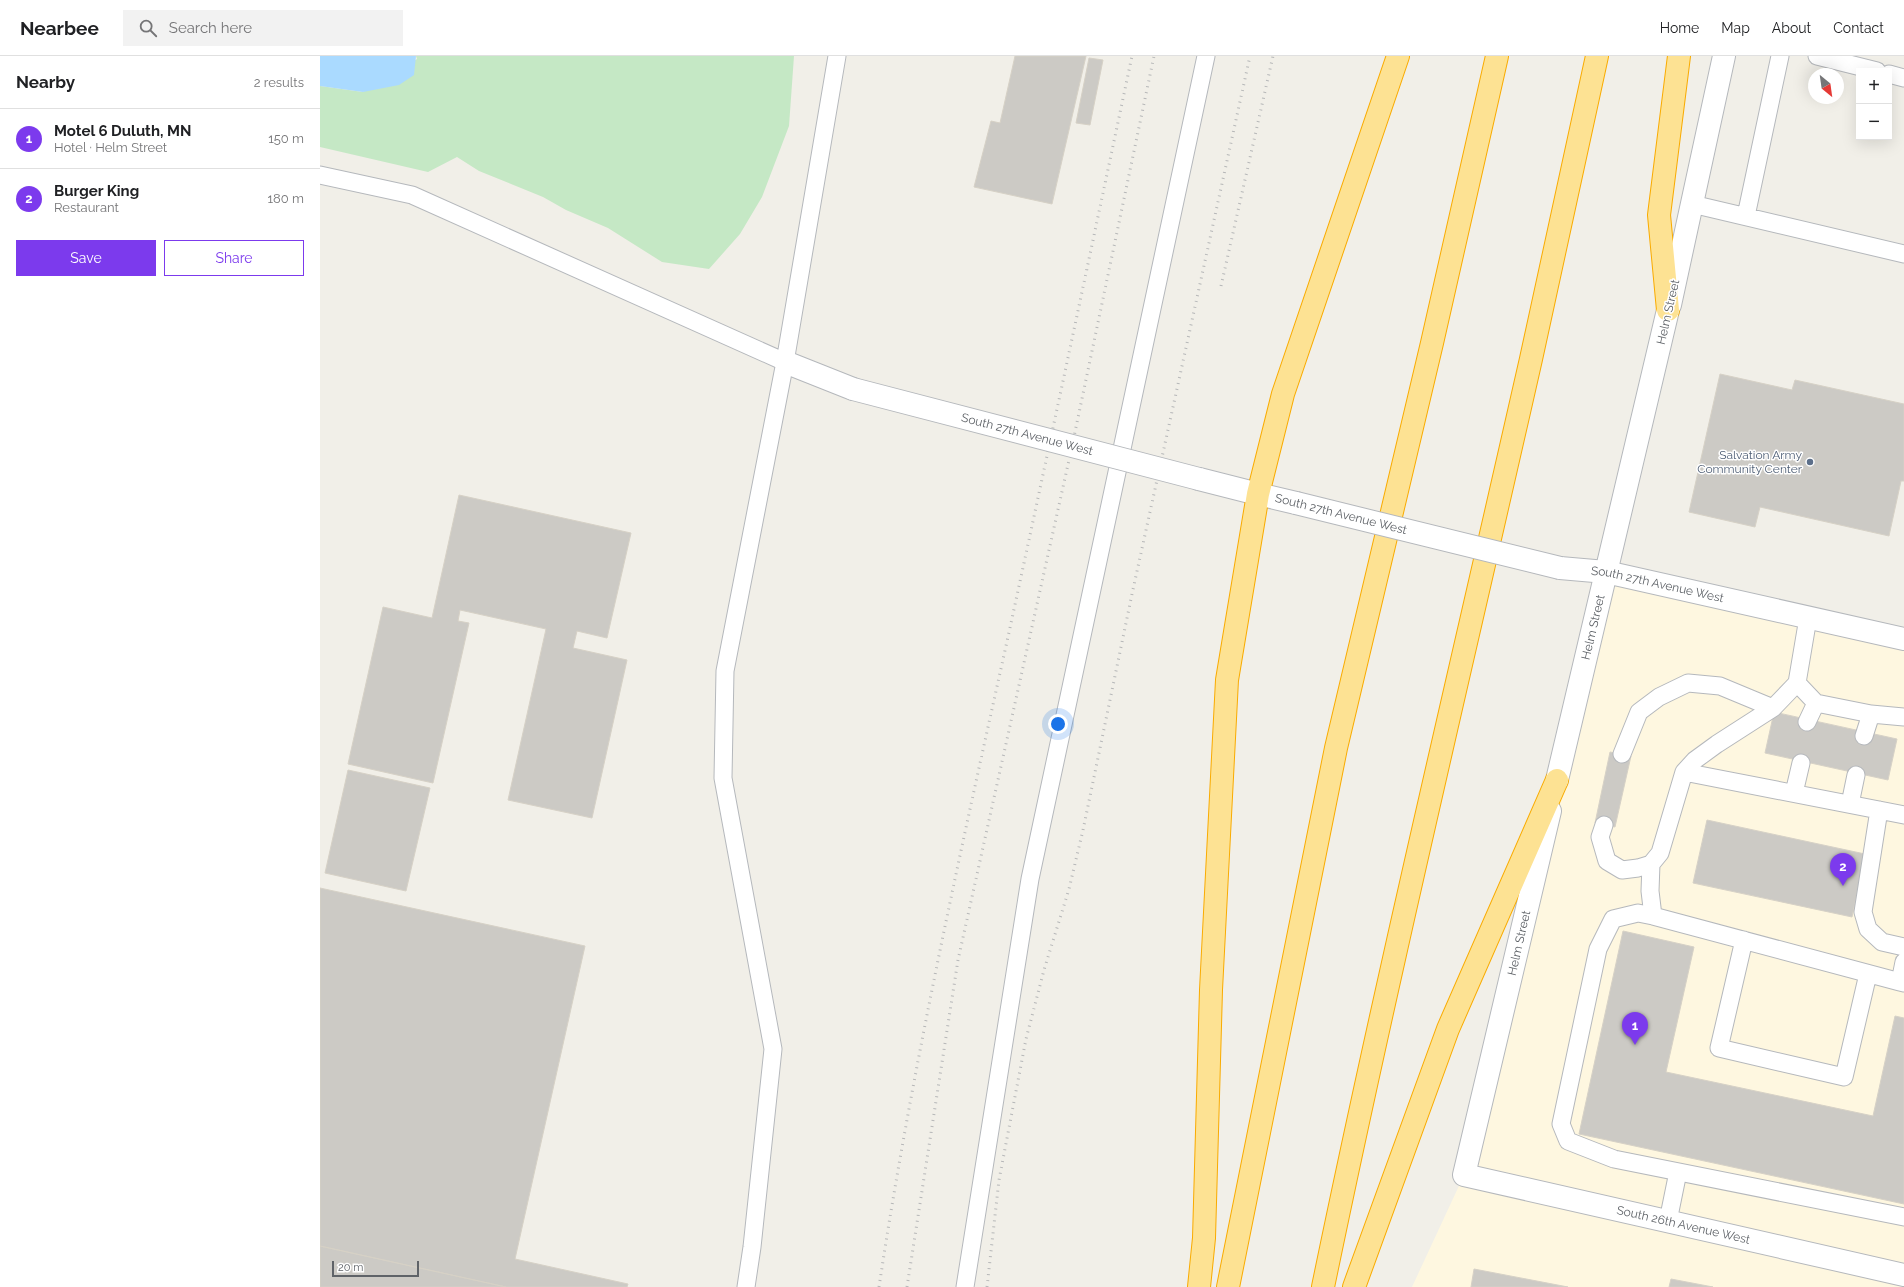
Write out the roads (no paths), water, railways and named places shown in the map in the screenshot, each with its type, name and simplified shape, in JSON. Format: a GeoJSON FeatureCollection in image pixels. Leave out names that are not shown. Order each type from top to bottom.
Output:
{"type":"FeatureCollection","features":[{"type":"Feature","properties":{"kind":"highway"},"geometry":{"type":"LineString","coordinates":[[1199,1287],[1204,1238],[1211,990],[1227,680],[1258,494],[1283,394],[1398,56]]}},
{"type":"Feature","properties":{"kind":"highway"},"geometry":{"type":"LineString","coordinates":[[1228,1287],[1336,748],[1432,343],[1497,56]]}},
{"type":"Feature","properties":{"kind":"highway"},"geometry":{"type":"LineString","coordinates":[[1323,1287],[1346,1172],[1473,605],[1531,359],[1597,56]]}},
{"type":"Feature","properties":{"kind":"highway"},"geometry":{"type":"LineString","coordinates":[[1668,310],[1660,215],[1680,56]]}},
{"type":"Feature","properties":{"kind":"highway"},"geometry":{"type":"LineString","coordinates":[[1354,1287],[1448,1029],[1557,780]]}},
{"type":"Feature","properties":{"kind":"street","name":"Helm Street"},"geometry":{"type":"LineString","coordinates":[[1464,1175],[1668,310],[1724,56]]}},
{"type":"Feature","properties":{"kind":"street","name":"South 27th Avenue West"},"geometry":{"type":"LineString","coordinates":[[786,362],[854,389],[1258,494],[1560,568],[1606,572],[1904,639]]}},
{"type":"Feature","properties":{"kind":"street","name":"South 26th Avenue West"},"geometry":{"type":"LineString","coordinates":[[1464,1175],[1668,1221],[1901,1279]]}},
{"type":"Feature","properties":{"kind":"lane"},"geometry":{"type":"LineString","coordinates":[[746,1287],[752,1247],[773,1049],[723,778],[725,671],[786,362],[836,56]]}},
{"type":"Feature","properties":{"kind":"lane"},"geometry":{"type":"LineString","coordinates":[[966,1287],[1030,879],[1206,56]]}},
{"type":"Feature","properties":{"kind":"lane"},"geometry":{"type":"LineString","coordinates":[[1746,216],[1780,56]]}},
{"type":"Feature","properties":{"kind":"lane"},"geometry":{"type":"LineString","coordinates":[[1817,56],[1865,68]]}},
{"type":"Feature","properties":{"kind":"lane"},"geometry":{"type":"LineString","coordinates":[[1892,75],[1904,78]]}},
{"type":"Feature","properties":{"kind":"lane"},"geometry":{"type":"LineString","coordinates":[[320,174],[412,195],[786,362]]}},
{"type":"Feature","properties":{"kind":"lane"},"geometry":{"type":"LineString","coordinates":[[1692,204],[1904,254]]}},
{"type":"Feature","properties":{"kind":"lane"},"geometry":{"type":"LineString","coordinates":[[1604,825],[1600,836],[1607,861],[1622,870],[1638,868],[1650,864],[1660,853],[1684,772],[1695,760],[1716,744],[1773,708],[1796,683],[1808,618]]}},
{"type":"Feature","properties":{"kind":"lane"},"geometry":{"type":"LineString","coordinates":[[1622,754],[1638,712],[1659,697],[1688,683],[1720,686],[1773,708]]}},
{"type":"Feature","properties":{"kind":"lane"},"geometry":{"type":"LineString","coordinates":[[1796,683],[1816,703],[1871,714],[1904,717]]}},
{"type":"Feature","properties":{"kind":"lane"},"geometry":{"type":"LineString","coordinates":[[1807,722],[1816,703]]}},
{"type":"Feature","properties":{"kind":"lane"},"geometry":{"type":"LineString","coordinates":[[1864,736],[1871,714]]}},
{"type":"Feature","properties":{"kind":"lane"},"geometry":{"type":"LineString","coordinates":[[1794,794],[1801,763]]}},
{"type":"Feature","properties":{"kind":"lane"},"geometry":{"type":"LineString","coordinates":[[1684,772],[1904,815]]}},
{"type":"Feature","properties":{"kind":"lane"},"geometry":{"type":"LineString","coordinates":[[1850,804],[1856,775]]}},
{"type":"Feature","properties":{"kind":"lane"},"geometry":{"type":"LineString","coordinates":[[1879,810],[1863,912],[1868,929],[1882,942],[1904,947]]}},
{"type":"Feature","properties":{"kind":"lane"},"geometry":{"type":"LineString","coordinates":[[1650,864],[1650,891],[1653,916]]}},
{"type":"Feature","properties":{"kind":"lane"},"geometry":{"type":"LineString","coordinates":[[1904,962],[1902,982],[1653,916],[1638,913],[1612,919],[1598,949],[1561,1124],[1568,1141],[1614,1159],[1904,1217]]}},
{"type":"Feature","properties":{"kind":"lane"},"geometry":{"type":"LineString","coordinates":[[1744,940],[1719,1048],[1844,1077],[1868,974]]}},
{"type":"Feature","properties":{"kind":"lane"},"geometry":{"type":"LineString","coordinates":[[1668,1221],[1678,1172]]}},
{"type":"Feature","properties":{"kind":"water"},"geometry":{"type":"Polygon","coordinates":[[[320,56],[416,56],[414,75],[399,85],[363,92],[320,86],[320,56]]]}},
{"type":"Feature","properties":{"kind":"railway"},"geometry":{"type":"LineString","coordinates":[[879,1287],[906,1123],[938,961],[1132,56]]}},
{"type":"Feature","properties":{"kind":"railway"},"geometry":{"type":"LineString","coordinates":[[907,1287],[958,960],[1071,451],[1154,56]]}},
{"type":"Feature","properties":{"kind":"railway"},"geometry":{"type":"LineString","coordinates":[[987,1287],[999,1180],[1026,1039],[1044,970],[1069,889],[1083,830],[1132,594],[1250,56]]}},
{"type":"Feature","properties":{"kind":"railway"},"geometry":{"type":"LineString","coordinates":[[1221,286],[1273,56]]}},
{"type":"Feature","properties":{"kind":"place","name":"Salvation Army Community Center"},"geometry":{"type":"Point","coordinates":[1810,462]}},
{"type":"Feature","properties":{"kind":"place","name":"Burger King"},"geometry":{"type":"Point","coordinates":[1843,886]}},
{"type":"Feature","properties":{"kind":"place","name":"Motel 6 Duluth, MN"},"geometry":{"type":"Point","coordinates":[1635,1045]}}]}
